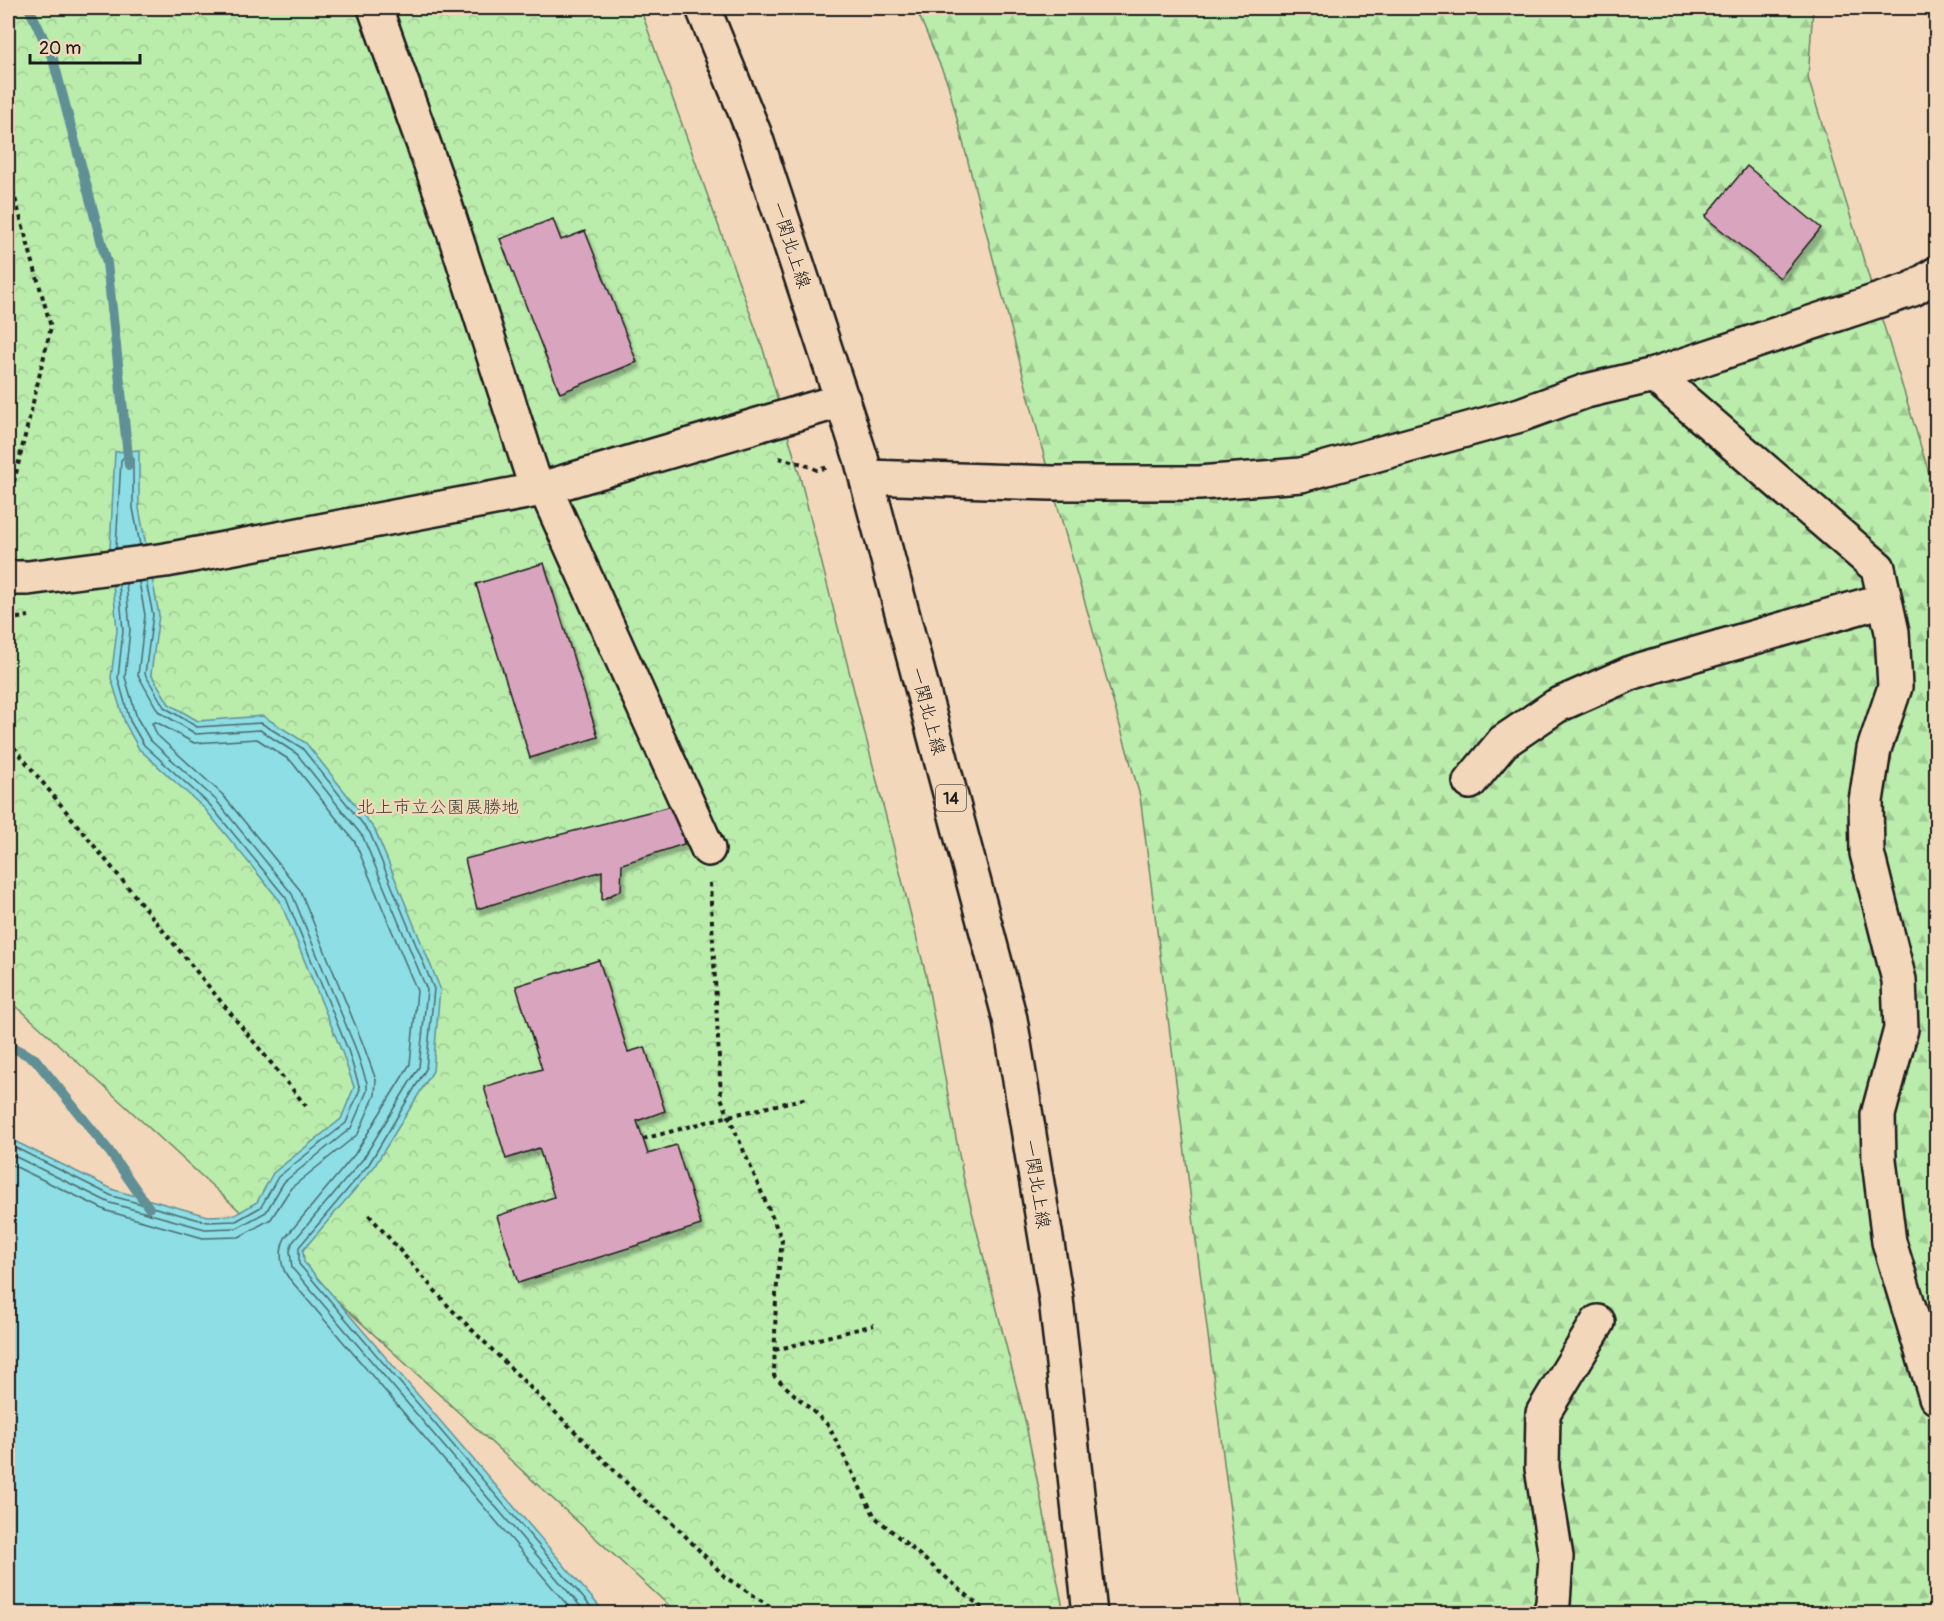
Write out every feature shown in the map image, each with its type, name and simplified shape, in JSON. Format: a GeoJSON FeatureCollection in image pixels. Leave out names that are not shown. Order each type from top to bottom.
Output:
{"type":"FeatureCollection","features":[{"type":"Feature","properties":{"kind":"street"},"geometry":{"type":"LineString","coordinates":[[375,8],[444,201],[541,489],[708,849]]}},
{"type":"Feature","properties":{"kind":"street","name":"一関北上線"},"geometry":{"type":"LineString","coordinates":[[702,8],[754,132],[867,477],[1010,1019],[1056,1299],[1090,1614]]}},
{"type":"Feature","properties":{"kind":"street"},"geometry":{"type":"LineString","coordinates":[[867,477],[1051,483],[1199,483],[1301,475],[1520,415],[1586,391],[1654,375],[1913,289],[1936,274]]}},
{"type":"Feature","properties":{"kind":"street"},"geometry":{"type":"LineString","coordinates":[[1654,375],[1878,568],[1892,632],[1895,687],[1874,749],[1866,801],[1867,853],[1899,980],[1901,1029],[1878,1115],[1879,1160],[1889,1242],[1936,1397]]}},
{"type":"Feature","properties":{"kind":"street"},"geometry":{"type":"LineString","coordinates":[[18,578],[166,560],[541,489],[843,400]]}},
{"type":"Feature","properties":{"kind":"street"},"geometry":{"type":"LineString","coordinates":[[1470,782],[1503,742],[1556,706],[1633,672],[1884,600]]}},
{"type":"Feature","properties":{"kind":"street"},"geometry":{"type":"LineString","coordinates":[[1550,1614],[1553,1603],[1556,1557],[1542,1468],[1543,1413],[1598,1322]]}},
{"type":"Feature","properties":{"kind":"path"},"geometry":{"type":"LineString","coordinates":[[8,172],[51,327],[8,507]]}},
{"type":"Feature","properties":{"kind":"path"},"geometry":{"type":"LineString","coordinates":[[8,467],[16,469]]}},
{"type":"Feature","properties":{"kind":"path"},"geometry":{"type":"LineString","coordinates":[[8,740],[306,1106]]}},
{"type":"Feature","properties":{"kind":"path"},"geometry":{"type":"LineString","coordinates":[[708,849],[721,1098],[782,1240],[776,1294],[774,1376],[828,1425],[875,1517],[988,1614]]}},
{"type":"Feature","properties":{"kind":"path"},"geometry":{"type":"LineString","coordinates":[[643,1139],[807,1098]]}},
{"type":"Feature","properties":{"kind":"path"},"geometry":{"type":"LineString","coordinates":[[369,1215],[450,1308],[644,1500],[668,1518],[725,1577],[782,1614]]}},
{"type":"Feature","properties":{"kind":"path"},"geometry":{"type":"LineString","coordinates":[[775,1350],[874,1325]]}},
{"type":"Feature","properties":{"kind":"green space","name":"北上市立公園展勝地"},"geometry":{"type":"Polygon","coordinates":[[[8,8],[640,8],[763,349],[799,473],[926,975],[963,1176],[1025,1420],[1064,1613],[677,1613],[22,1011],[8,1002],[8,8]]]}},
{"type":"Feature","properties":{"kind":"green space"},"geometry":{"type":"Polygon","coordinates":[[[916,8],[1813,8],[1808,78],[1936,496],[1936,1613],[1243,1613],[1140,796],[1051,483],[948,84],[916,8]]]}},
{"type":"Feature","properties":{"kind":"water"},"geometry":{"type":"Polygon","coordinates":[[[139,450],[139,508],[159,615],[151,674],[169,704],[198,721],[263,716],[306,743],[375,830],[440,988],[433,1071],[374,1167],[303,1250],[304,1262],[605,1613],[8,1613],[8,1138],[114,1190],[208,1216],[235,1215],[257,1202],[273,1173],[341,1119],[354,1087],[280,901],[205,809],[139,749],[125,723],[111,678],[117,630],[110,549],[115,452],[139,450]]]}},
{"type":"Feature","properties":{"kind":"building"},"geometry":{"type":"Polygon","coordinates":[[[1747,166],[1821,228],[1780,278],[1705,217],[1747,166]]]}},
{"type":"Feature","properties":{"kind":"building"},"geometry":{"type":"Polygon","coordinates":[[[553,219],[561,240],[585,231],[637,362],[560,393],[500,239],[553,219]]]}},
{"type":"Feature","properties":{"kind":"building"},"geometry":{"type":"Polygon","coordinates":[[[544,563],[598,737],[530,758],[476,584],[544,563]]]}},
{"type":"Feature","properties":{"kind":"building"},"geometry":{"type":"Polygon","coordinates":[[[676,805],[684,844],[622,864],[621,890],[602,900],[602,871],[477,909],[465,859],[676,805]]]}},
{"type":"Feature","properties":{"kind":"building"},"geometry":{"type":"Polygon","coordinates":[[[599,960],[628,1052],[645,1047],[665,1111],[637,1121],[648,1154],[676,1145],[701,1225],[518,1283],[497,1216],[554,1197],[539,1148],[506,1159],[484,1087],[542,1069],[516,986],[599,960]]]}},
{"type":"Feature","properties":{"kind":"waterway"},"geometry":{"type":"LineString","coordinates":[[29,8],[53,59],[107,263],[129,465]]}},
{"type":"Feature","properties":{"kind":"waterway"},"geometry":{"type":"LineString","coordinates":[[8,1045],[35,1059],[109,1151],[149,1208]]}}]}
